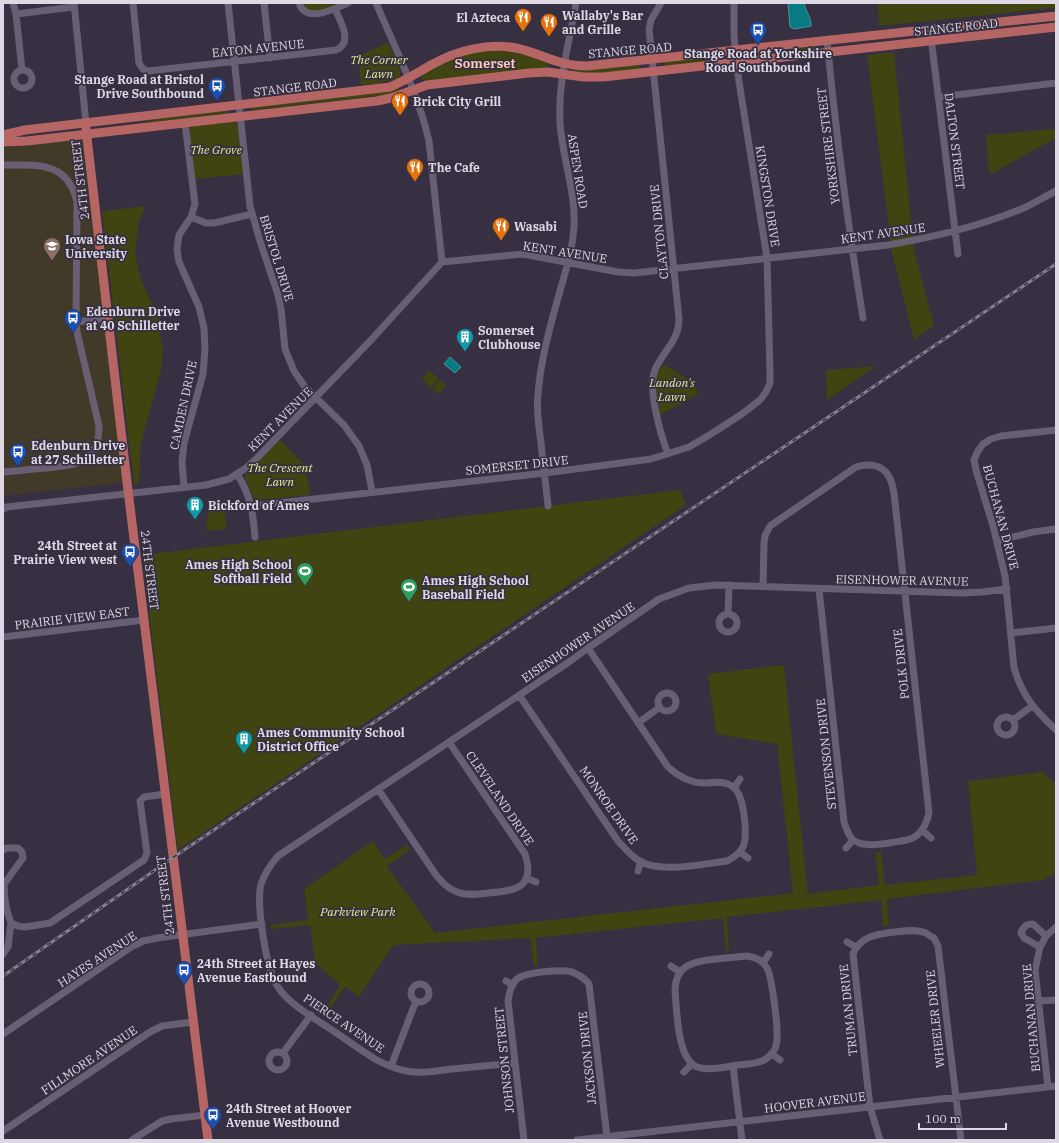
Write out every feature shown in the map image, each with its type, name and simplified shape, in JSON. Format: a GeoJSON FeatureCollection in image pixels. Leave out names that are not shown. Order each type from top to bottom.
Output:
{"type":"FeatureCollection","features":[{"type":"Feature","properties":{"kind":"main road","name":"STANGE ROAD"},"geometry":{"type":"LineString","coordinates":[[3,135],[25,130],[390,87],[408,79],[452,54],[485,47],[514,48],[532,52],[564,63],[587,66],[1056,16]]}},
{"type":"Feature","properties":{"kind":"main road","name":"STANGE ROAD"},"geometry":{"type":"LineString","coordinates":[[3,142],[27,141],[377,101],[433,84],[530,73],[548,72],[590,78],[1056,28]]}},
{"type":"Feature","properties":{"kind":"main road","name":"24TH STREET"},"geometry":{"type":"LineString","coordinates":[[86,123],[128,494],[208,1140]]}},
{"type":"Feature","properties":{"kind":"street"},"geometry":{"type":"LineString","coordinates":[[13,3],[16,14],[22,70]]}},
{"type":"Feature","properties":{"kind":"street","name":"EATON AVENUE"},"geometry":{"type":"LineString","coordinates":[[133,3],[139,63],[143,69],[148,71],[336,50],[341,48],[345,43],[345,35],[335,9]]}},
{"type":"Feature","properties":{"kind":"street","name":"BRISTOL DRIVE"},"geometry":{"type":"LineString","coordinates":[[228,3],[252,214],[278,295],[286,350],[290,364],[305,387],[344,426],[359,446],[367,465],[372,491]]}},
{"type":"Feature","properties":{"kind":"street"},"geometry":{"type":"LineString","coordinates":[[264,3],[270,58]]}},
{"type":"Feature","properties":{"kind":"street"},"geometry":{"type":"LineString","coordinates":[[299,3],[302,10],[308,14],[326,12],[348,3]]}},
{"type":"Feature","properties":{"kind":"street"},"geometry":{"type":"LineString","coordinates":[[376,3],[413,90],[425,123],[429,141],[442,262]]}},
{"type":"Feature","properties":{"kind":"street","name":"ASPEN ROAD"},"geometry":{"type":"LineString","coordinates":[[548,506],[538,422],[538,395],[544,350],[569,262],[574,226],[574,205],[560,124],[560,98],[562,74],[576,3]]}},
{"type":"Feature","properties":{"kind":"street","name":"CLAYTON DRIVE"},"geometry":{"type":"LineString","coordinates":[[661,3],[651,20],[649,29],[673,269],[680,319],[676,337],[654,372],[652,382],[660,433],[668,454]]}},
{"type":"Feature","properties":{"kind":"street","name":"KINGSTON DRIVE"},"geometry":{"type":"LineString","coordinates":[[734,3],[733,25],[737,62],[767,258],[770,383],[766,392]]}},
{"type":"Feature","properties":{"kind":"street"},"geometry":{"type":"LineString","coordinates":[[16,14],[74,5]]}},
{"type":"Feature","properties":{"kind":"street","name":"24TH STREET"},"geometry":{"type":"LineString","coordinates":[[74,5],[86,123]]}},
{"type":"Feature","properties":{"kind":"street","name":"DALTON STREET"},"geometry":{"type":"LineString","coordinates":[[930,30],[958,254]]}},
{"type":"Feature","properties":{"kind":"street","name":"YORKSHIRE STREET"},"geometry":{"type":"LineString","coordinates":[[827,41],[852,249],[863,318]]}},
{"type":"Feature","properties":{"kind":"street"},"geometry":{"type":"LineString","coordinates":[[939,97],[1056,83]]}},
{"type":"Feature","properties":{"kind":"street","name":"CAMDEN DRIVE"},"geometry":{"type":"LineString","coordinates":[[184,487],[182,462],[184,443],[203,374],[205,349],[204,328],[198,307],[179,262],[177,250],[179,235],[191,217],[194,204],[185,123]]}},
{"type":"Feature","properties":{"kind":"street"},"geometry":{"type":"LineString","coordinates":[[3,165],[38,165],[57,170],[64,176],[75,192],[77,202],[77,332],[99,426],[99,437],[96,447],[90,455],[78,464],[3,472]]}},
{"type":"Feature","properties":{"kind":"street","name":"KENT AVENUE"},"geometry":{"type":"LineString","coordinates":[[3,509],[7,507],[206,485],[229,479],[257,458],[316,398],[442,262],[523,254],[618,272],[634,273],[852,249],[895,244],[955,231],[1025,207],[1056,191]]}},
{"type":"Feature","properties":{"kind":"street"},"geometry":{"type":"LineString","coordinates":[[191,217],[206,223],[214,224],[252,214]]}},
{"type":"Feature","properties":{"kind":"street"},"geometry":{"type":"LineString","coordinates":[[76,322],[108,318]]}},
{"type":"Feature","properties":{"kind":"street","name":"SOMERSET DRIVE"},"geometry":{"type":"LineString","coordinates":[[252,506],[372,491],[545,473],[651,459],[689,447],[712,434],[760,400],[766,392]]}},
{"type":"Feature","properties":{"kind":"street","name":"BUCHANAN DRIVE"},"geometry":{"type":"LineString","coordinates":[[1056,430],[1001,436],[991,439],[983,444],[974,460],[1004,569],[1014,668],[1023,691],[1032,706],[1056,730]]}},
{"type":"Feature","properties":{"kind":"street","name":"POLK DRIVE"},"geometry":{"type":"LineString","coordinates":[[763,586],[765,536],[770,526],[775,521],[849,471],[863,465],[871,465],[882,469],[891,479],[894,493],[929,813],[928,820],[922,830]]}},
{"type":"Feature","properties":{"kind":"street"},"geometry":{"type":"LineString","coordinates":[[237,474],[252,506],[256,537]]}},
{"type":"Feature","properties":{"kind":"street"},"geometry":{"type":"LineString","coordinates":[[997,541],[1032,532],[1056,529]]}},
{"type":"Feature","properties":{"kind":"street"},"geometry":{"type":"LineString","coordinates":[[728,614],[730,585]]}},
{"type":"Feature","properties":{"kind":"street","name":"EISENHOWER AVENUE"},"geometry":{"type":"LineString","coordinates":[[262,924],[259,896],[265,874],[270,865],[278,856],[660,600],[674,593],[689,588],[702,586],[730,585],[961,593],[1007,589]]}},
{"type":"Feature","properties":{"kind":"street","name":"STEVENSON DRIVE"},"geometry":{"type":"LineString","coordinates":[[819,589],[844,822],[846,830],[853,840]]}},
{"type":"Feature","properties":{"kind":"street","name":"PRAIRIE VIEW EAST"},"geometry":{"type":"LineString","coordinates":[[3,637],[144,620]]}},
{"type":"Feature","properties":{"kind":"street"},"geometry":{"type":"LineString","coordinates":[[1011,633],[1056,628]]}},
{"type":"Feature","properties":{"kind":"street"},"geometry":{"type":"LineString","coordinates":[[588,648],[668,767],[676,774],[690,781],[705,783],[719,782],[727,784],[734,788],[739,794],[742,804],[746,835],[744,845],[740,852],[748,858]]}},
{"type":"Feature","properties":{"kind":"street","name":"MONROE DRIVE"},"geometry":{"type":"LineString","coordinates":[[520,695],[618,842],[641,862],[652,865],[676,867],[727,861],[735,857],[740,852]]}},
{"type":"Feature","properties":{"kind":"street"},"geometry":{"type":"LineString","coordinates":[[1013,720],[1032,706]]}},
{"type":"Feature","properties":{"kind":"street"},"geometry":{"type":"LineString","coordinates":[[638,723],[660,707]]}},
{"type":"Feature","properties":{"kind":"street","name":"CLEVELAND DRIVE"},"geometry":{"type":"LineString","coordinates":[[449,742],[525,854],[528,866],[526,878]]}},
{"type":"Feature","properties":{"kind":"street"},"geometry":{"type":"LineString","coordinates":[[734,788],[740,779]]}},
{"type":"Feature","properties":{"kind":"street"},"geometry":{"type":"LineString","coordinates":[[378,789],[436,875],[451,889],[457,892],[474,895],[509,892],[519,887],[526,878],[536,882]]}},
{"type":"Feature","properties":{"kind":"street"},"geometry":{"type":"LineString","coordinates":[[11,923],[25,927],[50,923],[144,860],[147,853],[140,801],[144,797],[165,794]]}},
{"type":"Feature","properties":{"kind":"street"},"geometry":{"type":"LineString","coordinates":[[846,848],[853,840],[866,844],[907,840],[914,838],[922,830],[931,838]]}},
{"type":"Feature","properties":{"kind":"street"},"geometry":{"type":"LineString","coordinates":[[3,850],[7,848],[18,848],[22,852],[23,858],[4,884],[4,896],[11,923],[8,947],[3,954]]}},
{"type":"Feature","properties":{"kind":"street"},"geometry":{"type":"LineString","coordinates":[[638,872],[641,862]]}},
{"type":"Feature","properties":{"kind":"street","name":"HAYES AVENUE"},"geometry":{"type":"LineString","coordinates":[[3,1034],[131,947],[143,941],[262,924]]}},
{"type":"Feature","properties":{"kind":"street","name":"PIERCE AVENUE"},"geometry":{"type":"LineString","coordinates":[[262,924],[268,964],[272,977],[278,988],[285,996],[310,1015],[376,1059],[405,1071],[420,1072],[515,1063]]}},
{"type":"Feature","properties":{"kind":"street","name":"BUCHANAN DRIVE"},"geometry":{"type":"LineString","coordinates":[[1040,947],[1024,938],[1022,933],[1023,927],[1027,924],[1033,924],[1046,936]]}},
{"type":"Feature","properties":{"kind":"street","name":"BUCHANAN DRIVE"},"geometry":{"type":"LineString","coordinates":[[1048,1087],[1035,970],[1040,947],[1046,936],[1056,928]]}},
{"type":"Feature","properties":{"kind":"street","name":"TRUMAN DRIVE"},"geometry":{"type":"LineString","coordinates":[[880,1140],[870,1107],[853,954],[856,947],[868,937],[876,934],[915,931],[925,933],[934,938]]}},
{"type":"Feature","properties":{"kind":"street"},"geometry":{"type":"LineString","coordinates":[[934,938],[940,933]]}},
{"type":"Feature","properties":{"kind":"street","name":"WHEELER DRIVE"},"geometry":{"type":"LineString","coordinates":[[934,938],[938,946],[961,1140]]}},
{"type":"Feature","properties":{"kind":"street"},"geometry":{"type":"LineString","coordinates":[[847,942],[856,947]]}},
{"type":"Feature","properties":{"kind":"street"},"geometry":{"type":"LineString","coordinates":[[764,963],[769,954]]}},
{"type":"Feature","properties":{"kind":"street"},"geometry":{"type":"LineString","coordinates":[[747,956],[754,957],[764,963],[771,981],[778,1036],[777,1043],[772,1054],[768,1058],[759,1062],[733,1066],[709,1068],[697,1067],[692,1064],[681,1047],[674,991],[680,972],[685,967],[699,961],[747,956]]}},
{"type":"Feature","properties":{"kind":"street"},"geometry":{"type":"LineString","coordinates":[[671,966],[680,972]]}},
{"type":"Feature","properties":{"kind":"street","name":"JACKSON DRIVE"},"geometry":{"type":"LineString","coordinates":[[513,985],[517,979],[524,975],[560,971],[588,976],[607,1137]]}},
{"type":"Feature","properties":{"kind":"street"},"geometry":{"type":"LineString","coordinates":[[506,982],[513,985]]}},
{"type":"Feature","properties":{"kind":"street","name":"JOHNSON STREET"},"geometry":{"type":"LineString","coordinates":[[513,985],[509,992],[508,1001],[524,1140]]}},
{"type":"Feature","properties":{"kind":"street"},"geometry":{"type":"LineString","coordinates":[[1038,1001],[1056,1000]]}},
{"type":"Feature","properties":{"kind":"street"},"geometry":{"type":"LineString","coordinates":[[391,1066],[416,1001]]}},
{"type":"Feature","properties":{"kind":"street"},"geometry":{"type":"LineString","coordinates":[[283,1053],[310,1015]]}},
{"type":"Feature","properties":{"kind":"street","name":"FILLMORE AVENUE"},"geometry":{"type":"LineString","coordinates":[[3,1131],[150,1032],[162,1026],[193,1022]]}},
{"type":"Feature","properties":{"kind":"street"},"geometry":{"type":"LineString","coordinates":[[772,1054],[780,1060]]}},
{"type":"Feature","properties":{"kind":"street"},"geometry":{"type":"LineString","coordinates":[[684,1072],[692,1064]]}},
{"type":"Feature","properties":{"kind":"street"},"geometry":{"type":"LineString","coordinates":[[733,1066],[742,1140]]}},
{"type":"Feature","properties":{"kind":"street","name":"HOOVER AVENUE"},"geometry":{"type":"LineString","coordinates":[[577,1140],[1056,1086]]}},
{"type":"Feature","properties":{"kind":"street"},"geometry":{"type":"LineString","coordinates":[[132,1140],[162,1121],[205,1115]]}},
{"type":"Feature","properties":{"kind":"shaded area"},"geometry":{"type":"Polygon","coordinates":[[[788,3],[804,3],[811,26],[794,29],[790,27],[788,3]]]}},
{"type":"Feature","properties":{"kind":"shaded area","name":"Iowa State University"},"geometry":{"type":"Polygon","coordinates":[[[87,134],[127,482],[3,496],[3,142],[87,134]]]}},
{"type":"Feature","properties":{"kind":"shaded area"},"geometry":{"type":"Polygon","coordinates":[[[450,357],[461,367],[455,373],[444,364],[450,357]]]}},
{"type":"Feature","properties":{"kind":"green space"},"geometry":{"type":"Polygon","coordinates":[[[302,3],[339,3],[322,10],[308,11],[302,3]]]}},
{"type":"Feature","properties":{"kind":"green space"},"geometry":{"type":"Polygon","coordinates":[[[878,3],[1056,3],[1056,8],[879,26],[878,3]]]}},
{"type":"Feature","properties":{"kind":"green space","name":"The Corner Lawn"},"geometry":{"type":"Polygon","coordinates":[[[388,43],[399,68],[399,78],[393,82],[392,80],[376,84],[361,85],[358,56],[388,43]]]}},
{"type":"Feature","properties":{"kind":"green space"},"geometry":{"type":"Polygon","coordinates":[[[818,46],[818,50],[748,57],[748,53],[818,46]]]}},
{"type":"Feature","properties":{"kind":"green space"},"geometry":{"type":"Polygon","coordinates":[[[483,50],[518,52],[547,62],[549,65],[545,68],[425,81],[421,78],[421,76],[428,71],[443,63],[483,50]]]}},
{"type":"Feature","properties":{"kind":"green space"},"geometry":{"type":"Polygon","coordinates":[[[894,52],[914,250],[934,325],[914,340],[892,253],[867,55],[894,52]]]}},
{"type":"Feature","properties":{"kind":"green space"},"geometry":{"type":"Polygon","coordinates":[[[724,56],[724,60],[664,66],[664,62],[724,56]]]}},
{"type":"Feature","properties":{"kind":"green space"},"geometry":{"type":"Polygon","coordinates":[[[639,65],[640,69],[598,73],[574,72],[575,68],[639,65]]]}},
{"type":"Feature","properties":{"kind":"green space"},"geometry":{"type":"Polygon","coordinates":[[[398,87],[400,91],[386,95],[251,110],[251,106],[398,87]]]}},
{"type":"Feature","properties":{"kind":"green space"},"geometry":{"type":"Polygon","coordinates":[[[227,109],[227,113],[140,124],[172,116],[227,109]]]}},
{"type":"Feature","properties":{"kind":"green space","name":"The Grove"},"geometry":{"type":"Polygon","coordinates":[[[232,120],[238,127],[243,174],[195,179],[189,132],[192,125],[221,123],[232,120]]]}},
{"type":"Feature","properties":{"kind":"green space"},"geometry":{"type":"Polygon","coordinates":[[[1056,129],[1056,138],[989,175],[986,135],[1056,129]]]}},
{"type":"Feature","properties":{"kind":"green space"},"geometry":{"type":"Polygon","coordinates":[[[145,206],[138,224],[135,254],[141,279],[157,315],[163,348],[161,371],[141,442],[139,484],[134,484],[102,211],[145,206]]]}},
{"type":"Feature","properties":{"kind":"green space","name":"Landon's Lawn"},"geometry":{"type":"Polygon","coordinates":[[[663,364],[694,383],[698,394],[660,415],[655,379],[663,364]]]}},
{"type":"Feature","properties":{"kind":"green space"},"geometry":{"type":"Polygon","coordinates":[[[876,366],[827,400],[826,370],[876,366]]]}},
{"type":"Feature","properties":{"kind":"green space"},"geometry":{"type":"Polygon","coordinates":[[[429,370],[439,379],[431,388],[422,379],[429,370]]]}},
{"type":"Feature","properties":{"kind":"green space"},"geometry":{"type":"Polygon","coordinates":[[[440,380],[446,385],[439,394],[432,389],[440,380]]]}},
{"type":"Feature","properties":{"kind":"green space","name":"The Crescent Lawn"},"geometry":{"type":"Polygon","coordinates":[[[280,440],[306,467],[310,495],[256,500],[245,479],[245,474],[280,440]]]}},
{"type":"Feature","properties":{"kind":"green space"},"geometry":{"type":"Polygon","coordinates":[[[680,490],[686,505],[178,850],[142,555],[680,490]]]}},
{"type":"Feature","properties":{"kind":"green space"},"geometry":{"type":"Polygon","coordinates":[[[224,508],[227,528],[223,528],[223,530],[207,531],[206,519],[208,519],[208,513],[214,512],[214,509],[224,508]]]}},
{"type":"Feature","properties":{"kind":"green space","name":"Parkview Park"},"geometry":{"type":"Polygon","coordinates":[[[784,665],[808,894],[879,885],[875,853],[881,851],[885,885],[977,875],[968,781],[1042,772],[1056,784],[1056,873],[1043,880],[887,899],[889,926],[883,926],[881,900],[727,917],[729,951],[726,951],[723,918],[536,938],[538,966],[534,966],[530,938],[393,945],[359,997],[345,987],[325,1016],[322,1014],[340,985],[315,963],[310,925],[271,929],[270,925],[308,920],[304,889],[373,841],[384,859],[407,845],[410,850],[387,866],[435,933],[793,893],[777,744],[716,734],[708,674],[784,665]]]}},
{"type":"Feature","properties":{"kind":"railway"},"geometry":{"type":"LineString","coordinates":[[3,976],[181,852],[1056,264]]}},
{"type":"Feature","properties":{"kind":"place","name":"El Azteca"},"geometry":{"type":"Point","coordinates":[523,32]}},
{"type":"Feature","properties":{"kind":"place","name":"Wallaby's Bar and Grille"},"geometry":{"type":"Point","coordinates":[549,37]}},
{"type":"Feature","properties":{"kind":"place","name":"Stange Road at Yorkshire Road Southbound"},"geometry":{"type":"Point","coordinates":[758,45]}},
{"type":"Feature","properties":{"kind":"place","name":"Stange Road at Bristol Drive Southbound"},"geometry":{"type":"Point","coordinates":[217,101]}},
{"type":"Feature","properties":{"kind":"place","name":"Brick City Grill"},"geometry":{"type":"Point","coordinates":[400,116]}},
{"type":"Feature","properties":{"kind":"place","name":"The Cafe"},"geometry":{"type":"Point","coordinates":[415,182]}},
{"type":"Feature","properties":{"kind":"place","name":"Wasabi"},"geometry":{"type":"Point","coordinates":[501,241]}},
{"type":"Feature","properties":{"kind":"place","name":"Iowa State University"},"geometry":{"type":"Point","coordinates":[52,261]}},
{"type":"Feature","properties":{"kind":"place","name":"Edenburn Drive at 40 Schilletter"},"geometry":{"type":"Point","coordinates":[73,333]}},
{"type":"Feature","properties":{"kind":"place","name":"Somerset Clubhouse"},"geometry":{"type":"Point","coordinates":[465,352]}},
{"type":"Feature","properties":{"kind":"place","name":"Edenburn Drive at 27 Schilletter"},"geometry":{"type":"Point","coordinates":[18,467]}},
{"type":"Feature","properties":{"kind":"place","name":"Bickford of Ames"},"geometry":{"type":"Point","coordinates":[195,520]}},
{"type":"Feature","properties":{"kind":"place","name":"24th Street at Prairie View west"},"geometry":{"type":"Point","coordinates":[130,567]}},
{"type":"Feature","properties":{"kind":"place","name":"Ames High School Softball Field"},"geometry":{"type":"Point","coordinates":[305,586]}},
{"type":"Feature","properties":{"kind":"place","name":"Ames High School Baseball Field"},"geometry":{"type":"Point","coordinates":[409,602]}},
{"type":"Feature","properties":{"kind":"place","name":"Ames Community School District Office"},"geometry":{"type":"Point","coordinates":[244,754]}},
{"type":"Feature","properties":{"kind":"place","name":"24th Street at Hayes Avenue Eastbound"},"geometry":{"type":"Point","coordinates":[184,985]}},
{"type":"Feature","properties":{"kind":"place","name":"24th Street at Hoover Avenue Westbound"},"geometry":{"type":"Point","coordinates":[213,1130]}},
{"type":"Feature","properties":{"kind":"district","name":"Somerset"},"geometry":{"type":"Point","coordinates":[485,63]}}]}
